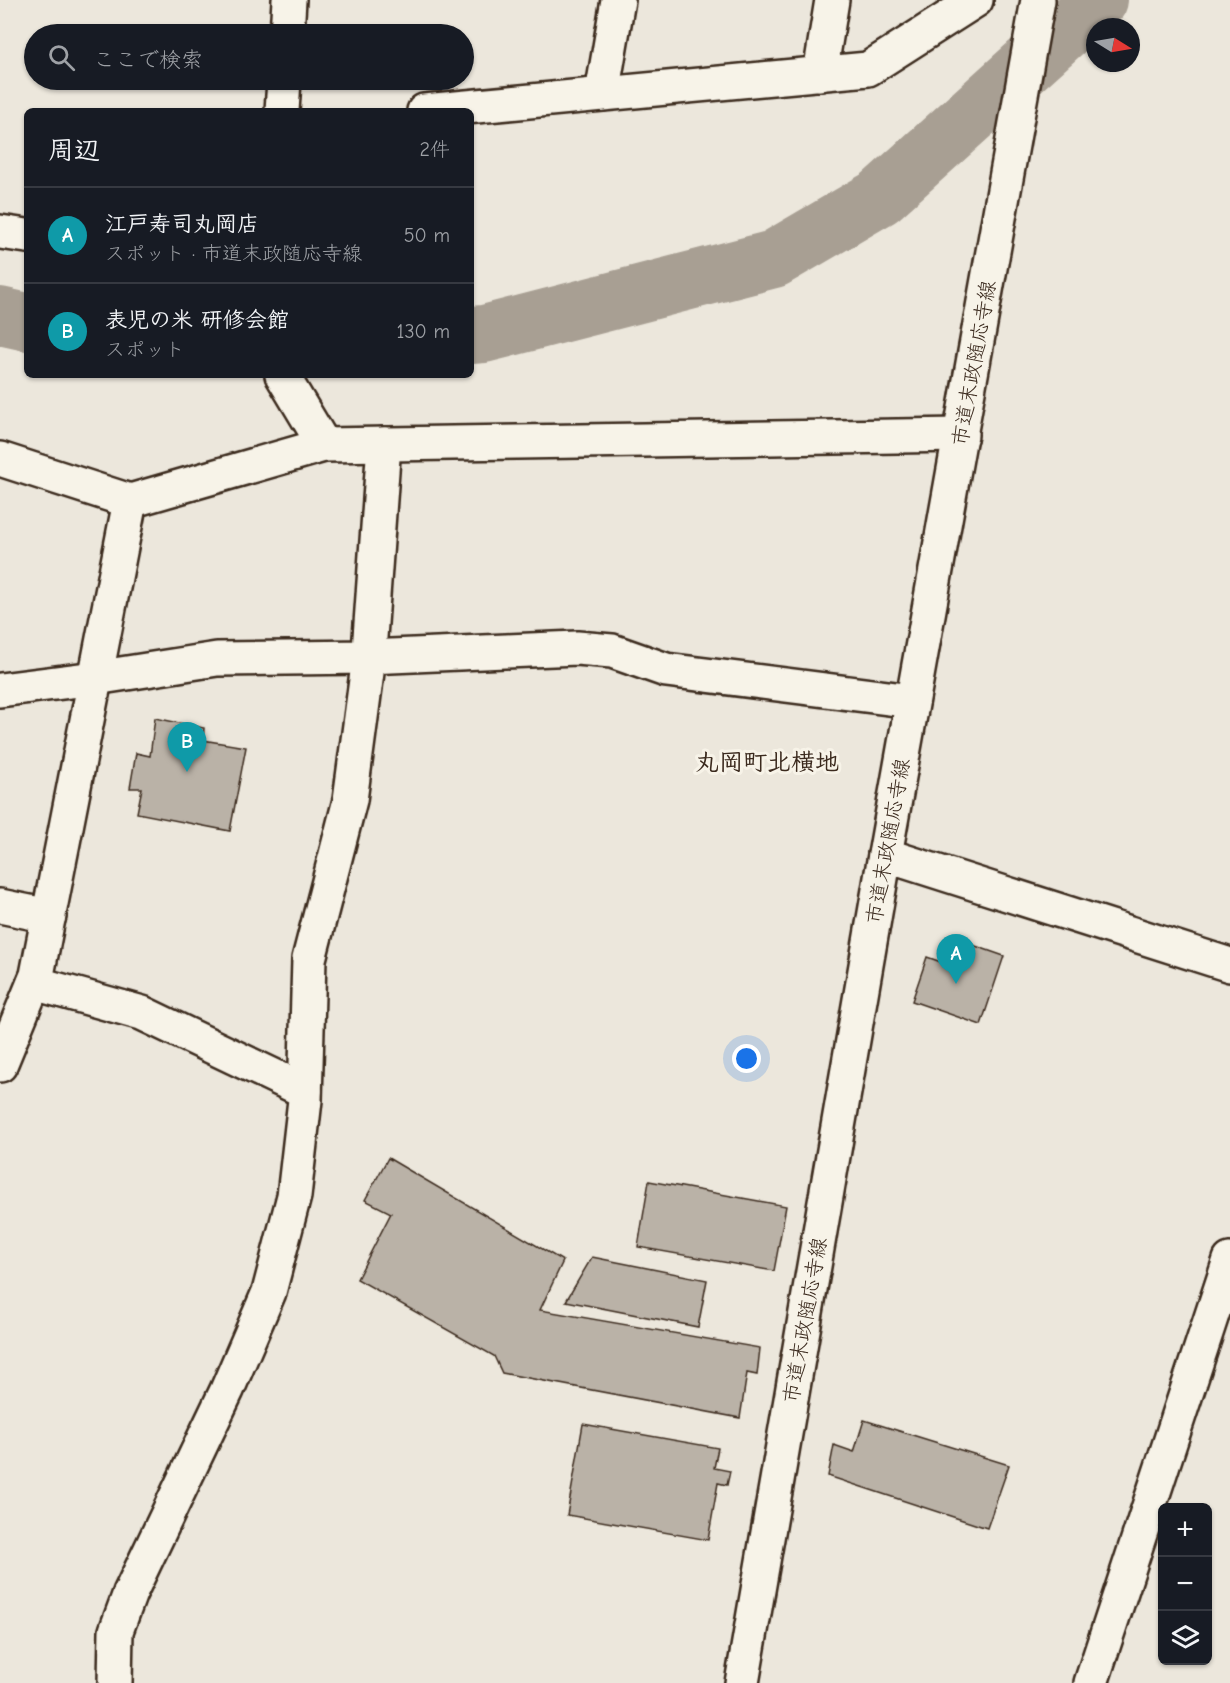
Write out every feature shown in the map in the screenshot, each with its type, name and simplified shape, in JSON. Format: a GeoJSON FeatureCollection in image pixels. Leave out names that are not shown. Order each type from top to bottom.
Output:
{"type":"FeatureCollection","features":[{"type":"Feature","properties":{"kind":"street"},"geometry":{"type":"LineString","coordinates":[[288,24],[289,0]]}},
{"type":"Feature","properties":{"kind":"street"},"geometry":{"type":"LineString","coordinates":[[602,94],[618,0]]}},
{"type":"Feature","properties":{"kind":"street"},"geometry":{"type":"LineString","coordinates":[[820,74],[832,0]]}},
{"type":"Feature","properties":{"kind":"street"},"geometry":{"type":"LineString","coordinates":[[455,108],[868,69],[976,0]]}},
{"type":"Feature","properties":{"kind":"street","name":"市道末政随応寺線"},"geometry":{"type":"LineString","coordinates":[[742,1683],[912,701],[1038,0]]}},
{"type":"Feature","properties":{"kind":"street"},"geometry":{"type":"LineString","coordinates":[[282,108],[283,90]]}},
{"type":"Feature","properties":{"kind":"street"},"geometry":{"type":"LineString","coordinates":[[0,232],[24,236]]}},
{"type":"Feature","properties":{"kind":"street"},"geometry":{"type":"LineString","coordinates":[[284,378],[324,445]]}},
{"type":"Feature","properties":{"kind":"street"},"geometry":{"type":"LineString","coordinates":[[0,459],[130,501],[324,445],[961,435]]}},
{"type":"Feature","properties":{"kind":"street"},"geometry":{"type":"LineString","coordinates":[[115,1683],[116,1630],[130,1593],[227,1390],[268,1292],[294,1196],[305,1091],[309,959],[350,800],[368,657],[384,444]]}},
{"type":"Feature","properties":{"kind":"street"},"geometry":{"type":"LineString","coordinates":[[0,1065],[34,982],[130,501]]}},
{"type":"Feature","properties":{"kind":"street"},"geometry":{"type":"LineString","coordinates":[[0,690],[217,659],[368,657],[577,648],[612,651],[666,670],[912,701]]}},
{"type":"Feature","properties":{"kind":"street"},"geometry":{"type":"LineString","coordinates":[[885,855],[1230,965]]}},
{"type":"Feature","properties":{"kind":"street"},"geometry":{"type":"LineString","coordinates":[[0,906],[49,916]]}},
{"type":"Feature","properties":{"kind":"street"},"geometry":{"type":"LineString","coordinates":[[34,982],[142,1013],[305,1091]]}},
{"type":"Feature","properties":{"kind":"street"},"geometry":{"type":"LineString","coordinates":[[1091,1683],[1222,1313],[1230,1260]]}},
{"type":"Feature","properties":{"kind":"building"},"geometry":{"type":"Polygon","coordinates":[[[155,718],[204,728],[203,740],[246,747],[230,831],[137,813],[142,788],[130,788],[136,753],[150,756],[155,718]]]}},
{"type":"Feature","properties":{"kind":"building"},"geometry":{"type":"Polygon","coordinates":[[[964,942],[1004,956],[981,1025],[912,1001],[927,957],[955,967],[964,942]]]}},
{"type":"Feature","properties":{"kind":"building"},"geometry":{"type":"Polygon","coordinates":[[[388,1158],[563,1261],[540,1310],[760,1348],[757,1375],[747,1373],[740,1418],[502,1373],[494,1356],[357,1279],[391,1213],[365,1200],[388,1158]]]}},
{"type":"Feature","properties":{"kind":"building"},"geometry":{"type":"Polygon","coordinates":[[[649,1181],[786,1206],[774,1271],[638,1247],[649,1181]]]}},
{"type":"Feature","properties":{"kind":"building"},"geometry":{"type":"Polygon","coordinates":[[[592,1257],[707,1280],[698,1327],[566,1301],[592,1257]]]}},
{"type":"Feature","properties":{"kind":"building"},"geometry":{"type":"Polygon","coordinates":[[[864,1420],[1009,1465],[987,1528],[828,1476],[834,1445],[854,1452],[864,1420]]]}},
{"type":"Feature","properties":{"kind":"building"},"geometry":{"type":"Polygon","coordinates":[[[583,1424],[718,1448],[714,1468],[730,1471],[727,1485],[718,1483],[708,1540],[567,1515],[583,1424]]]}},
{"type":"Feature","properties":{"kind":"waterway"},"geometry":{"type":"LineString","coordinates":[[474,335],[774,259],[880,197],[1099,0]]}},
{"type":"Feature","properties":{"kind":"waterway"},"geometry":{"type":"LineString","coordinates":[[0,316],[24,321]]}},
{"type":"Feature","properties":{"kind":"place","name":"表児の米 研修会館"},"geometry":{"type":"Point","coordinates":[187,772]}},
{"type":"Feature","properties":{"kind":"place","name":"江戸寿司丸岡店"},"geometry":{"type":"Point","coordinates":[956,984]}},
{"type":"Feature","properties":{"kind":"district","name":"丸岡町北横地"},"geometry":{"type":"Point","coordinates":[767,762]}}]}
